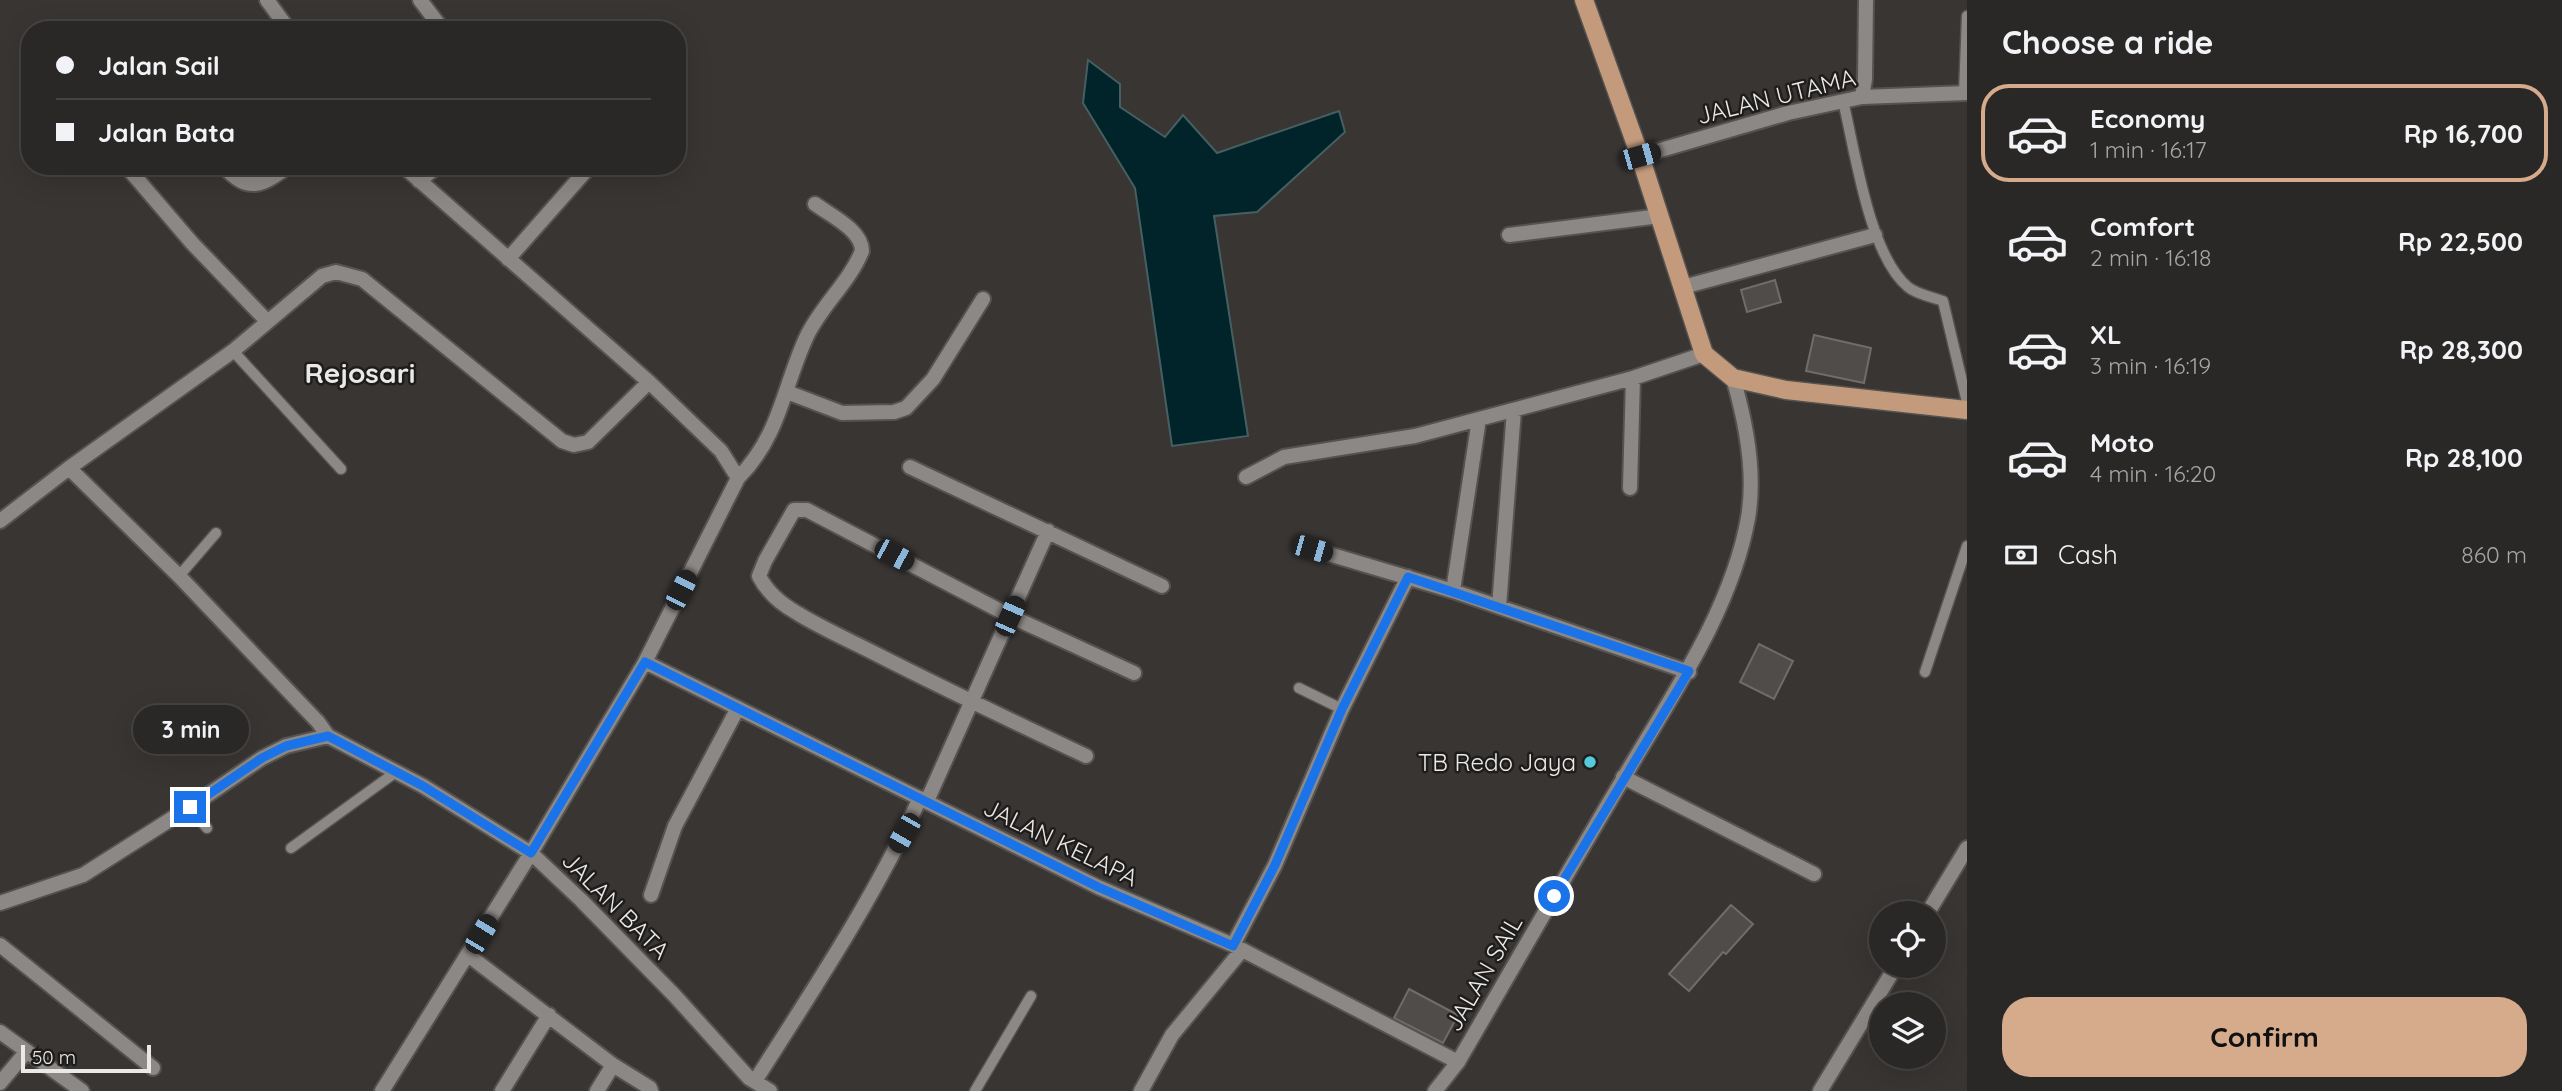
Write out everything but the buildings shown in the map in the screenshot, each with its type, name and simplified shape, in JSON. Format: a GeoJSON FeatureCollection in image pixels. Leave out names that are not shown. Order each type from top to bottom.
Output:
{"type":"FeatureCollection","features":[{"type":"Feature","properties":{"kind":"main road"},"geometry":{"type":"LineString","coordinates":[[1584,0],[1640,156],[1704,354],[1733,377],[1786,390],[1967,410]]}},
{"type":"Feature","properties":{"kind":"street"},"geometry":{"type":"LineString","coordinates":[[267,0],[282,21]]}},
{"type":"Feature","properties":{"kind":"street"},"geometry":{"type":"LineString","coordinates":[[420,0],[436,21]]}},
{"type":"Feature","properties":{"kind":"street"},"geometry":{"type":"LineString","coordinates":[[1862,97],[1865,79],[1866,0]]}},
{"type":"Feature","properties":{"kind":"street","name":"JALAN UTAMA"},"geometry":{"type":"LineString","coordinates":[[1640,156],[1788,113],[1862,97],[1966,93]]}},
{"type":"Feature","properties":{"kind":"street"},"geometry":{"type":"LineString","coordinates":[[134,175],[192,243],[267,321]]}},
{"type":"Feature","properties":{"kind":"street"},"geometry":{"type":"LineString","coordinates":[[231,175],[236,181],[249,184],[265,182],[276,175]]}},
{"type":"Feature","properties":{"kind":"street"},"geometry":{"type":"LineString","coordinates":[[413,175],[649,382],[722,451],[738,478]]}},
{"type":"Feature","properties":{"kind":"street"},"geometry":{"type":"LineString","coordinates":[[419,181],[427,175]]}},
{"type":"Feature","properties":{"kind":"street"},"geometry":{"type":"LineString","coordinates":[[508,259],[582,175]]}},
{"type":"Feature","properties":{"kind":"street"},"geometry":{"type":"LineString","coordinates":[[382,1091],[531,853],[645,662],[738,478],[765,444],[806,337],[862,251],[861,243],[848,228],[815,204]]}},
{"type":"Feature","properties":{"kind":"street"},"geometry":{"type":"LineString","coordinates":[[1508,235],[1660,216]]}},
{"type":"Feature","properties":{"kind":"street"},"geometry":{"type":"LineString","coordinates":[[1683,287],[1875,235]]}},
{"type":"Feature","properties":{"kind":"street"},"geometry":{"type":"LineString","coordinates":[[0,521],[68,468],[233,351],[322,276],[336,272],[362,279],[562,441],[574,445],[588,442],[649,382]]}},
{"type":"Feature","properties":{"kind":"street"},"geometry":{"type":"LineString","coordinates":[[787,392],[842,413],[894,412],[906,408],[933,379],[982,299]]}},
{"type":"Feature","properties":{"kind":"street"},"geometry":{"type":"LineString","coordinates":[[1246,477],[1284,457],[1415,436],[1633,378],[1704,354]]}},
{"type":"Feature","properties":{"kind":"street","name":"JALAN SAIL"},"geometry":{"type":"LineString","coordinates":[[1435,1091],[1458,1062],[1623,777],[1689,671],[1738,562],[1748,516],[1749,454],[1744,414],[1733,377]]}},
{"type":"Feature","properties":{"kind":"street"},"geometry":{"type":"LineString","coordinates":[[1630,488],[1633,378]]}},
{"type":"Feature","properties":{"kind":"street"},"geometry":{"type":"LineString","coordinates":[[1499,607],[1514,410]]}},
{"type":"Feature","properties":{"kind":"street"},"geometry":{"type":"LineString","coordinates":[[1453,591],[1479,419]]}},
{"type":"Feature","properties":{"kind":"street"},"geometry":{"type":"LineString","coordinates":[[910,467],[1162,586]]}},
{"type":"Feature","properties":{"kind":"street"},"geometry":{"type":"LineString","coordinates":[[0,903],[83,875],[262,758],[286,746],[328,736],[318,722],[179,576],[68,468]]}},
{"type":"Feature","properties":{"kind":"street"},"geometry":{"type":"LineString","coordinates":[[1086,756],[796,613],[765,588],[759,576],[794,510],[807,510],[1010,616],[1134,673]]}},
{"type":"Feature","properties":{"kind":"street"},"geometry":{"type":"LineString","coordinates":[[755,1081],[857,915],[924,799],[1048,531]]}},
{"type":"Feature","properties":{"kind":"street"},"geometry":{"type":"LineString","coordinates":[[1312,549],[1453,591],[1689,671]]}},
{"type":"Feature","properties":{"kind":"street"},"geometry":{"type":"LineString","coordinates":[[1141,1091],[1172,1035],[1238,948],[1342,709],[1408,577]]}},
{"type":"Feature","properties":{"kind":"street","name":"JALAN KELAPA"},"geometry":{"type":"LineString","coordinates":[[645,662],[1098,887],[1238,948],[1458,1062]]}},
{"type":"Feature","properties":{"kind":"street"},"geometry":{"type":"LineString","coordinates":[[650,895],[675,826],[738,708]]}},
{"type":"Feature","properties":{"kind":"street","name":"JALAN BATA"},"geometry":{"type":"LineString","coordinates":[[328,736],[423,786],[531,853],[656,976],[755,1081],[770,1091]]}},
{"type":"Feature","properties":{"kind":"street"},"geometry":{"type":"LineString","coordinates":[[1623,777],[1814,874]]}},
{"type":"Feature","properties":{"kind":"street"},"geometry":{"type":"LineString","coordinates":[[1935,901],[1967,848]]}},
{"type":"Feature","properties":{"kind":"street"},"geometry":{"type":"LineString","coordinates":[[0,945],[153,1068]]}},
{"type":"Feature","properties":{"kind":"street"},"geometry":{"type":"LineString","coordinates":[[468,955],[612,1065],[651,1091]]}},
{"type":"Feature","properties":{"kind":"street"},"geometry":{"type":"LineString","coordinates":[[1820,1091],[1889,978]]}},
{"type":"Feature","properties":{"kind":"street"},"geometry":{"type":"LineString","coordinates":[[502,1091],[549,1015]]}},
{"type":"Feature","properties":{"kind":"street"},"geometry":{"type":"LineString","coordinates":[[0,1032],[82,1091]]}},
{"type":"Feature","properties":{"kind":"street"},"geometry":{"type":"LineString","coordinates":[[0,1083],[27,1051]]}},
{"type":"Feature","properties":{"kind":"street"},"geometry":{"type":"LineString","coordinates":[[597,1091],[612,1065]]}},
{"type":"Feature","properties":{"kind":"lane"},"geometry":{"type":"LineString","coordinates":[[1966,93],[1967,16]]}},
{"type":"Feature","properties":{"kind":"lane"},"geometry":{"type":"LineString","coordinates":[[1843,101],[1875,235],[1887,262],[1909,289],[1943,301],[1967,402]]}},
{"type":"Feature","properties":{"kind":"lane"},"geometry":{"type":"LineString","coordinates":[[233,351],[341,469]]}},
{"type":"Feature","properties":{"kind":"lane"},"geometry":{"type":"LineString","coordinates":[[179,576],[216,533]]}},
{"type":"Feature","properties":{"kind":"lane"},"geometry":{"type":"LineString","coordinates":[[1925,672],[1967,546]]}},
{"type":"Feature","properties":{"kind":"lane"},"geometry":{"type":"LineString","coordinates":[[1299,688],[1342,709]]}},
{"type":"Feature","properties":{"kind":"lane"},"geometry":{"type":"LineString","coordinates":[[291,848],[396,772]]}},
{"type":"Feature","properties":{"kind":"lane"},"geometry":{"type":"LineString","coordinates":[[190,807],[207,828]]}},
{"type":"Feature","properties":{"kind":"lane"},"geometry":{"type":"LineString","coordinates":[[975,1091],[1031,996]]}},
{"type":"Feature","properties":{"kind":"water"},"geometry":{"type":"Polygon","coordinates":[[[1088,60],[1120,84],[1120,107],[1165,137],[1183,115],[1217,153],[1339,111],[1345,132],[1257,212],[1214,216],[1248,436],[1172,446],[1135,188],[1083,103],[1088,60]]]}},
{"type":"Feature","properties":{"kind":"place","name":"TB Redo Jaya"},"geometry":{"type":"Point","coordinates":[1590,762]}},
{"type":"Feature","properties":{"kind":"district","name":"Rejosari"},"geometry":{"type":"Point","coordinates":[360,372]}},
{"type":"Feature","properties":{"kind":"route"},"geometry":{"type":"LineString","coordinates":[[190,807],[262,758],[286,746],[328,736],[423,786],[531,853],[645,662],[1098,887],[1233,946],[1275,865],[1342,709],[1408,577],[1689,671],[1554,896]]}}]}
